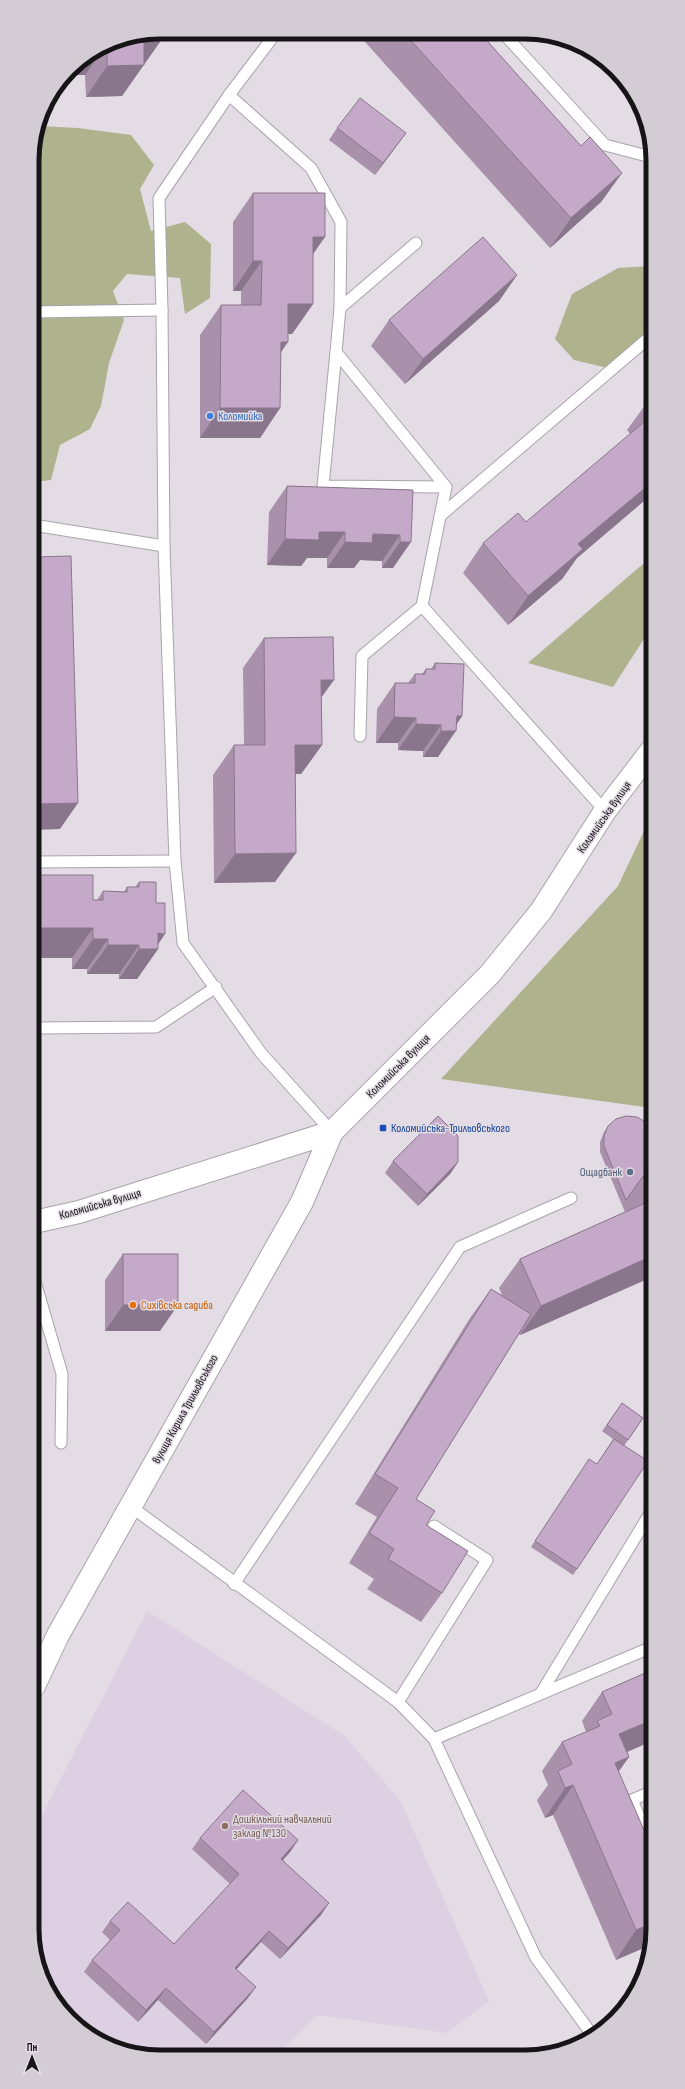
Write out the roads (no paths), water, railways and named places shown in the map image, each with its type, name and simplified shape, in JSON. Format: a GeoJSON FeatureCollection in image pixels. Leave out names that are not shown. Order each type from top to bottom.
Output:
{"type":"FeatureCollection","features":[{"type":"Feature","properties":{"kind":"main road","name":"Коломийська вулиця"},"geometry":{"type":"LineString","coordinates":[[39,1221],[79,1212],[332,1132],[490,974],[541,911],[605,811],[646,758]]}},
{"type":"Feature","properties":{"kind":"main road","name":"вулиця Кирила Трильовського"},"geometry":{"type":"LineString","coordinates":[[39,1675],[58,1634],[302,1202],[332,1132]]}},
{"type":"Feature","properties":{"kind":"lane"},"geometry":{"type":"LineString","coordinates":[[271,39],[228,95],[159,198],[162,310],[164,546],[175,861],[183,943],[216,987],[261,1053],[332,1132]]}},
{"type":"Feature","properties":{"kind":"lane"},"geometry":{"type":"LineString","coordinates":[[509,39],[605,145],[646,156]]}},
{"type":"Feature","properties":{"kind":"lane"},"geometry":{"type":"LineString","coordinates":[[228,95],[311,168],[341,222],[340,308],[323,486],[446,486]]}},
{"type":"Feature","properties":{"kind":"lane"},"geometry":{"type":"LineString","coordinates":[[340,308],[416,244]]}},
{"type":"Feature","properties":{"kind":"lane"},"geometry":{"type":"LineString","coordinates":[[39,312],[162,310]]}},
{"type":"Feature","properties":{"kind":"lane"},"geometry":{"type":"LineString","coordinates":[[440,516],[646,340]]}},
{"type":"Feature","properties":{"kind":"lane"},"geometry":{"type":"LineString","coordinates":[[336,352],[446,486]]}},
{"type":"Feature","properties":{"kind":"lane"},"geometry":{"type":"LineString","coordinates":[[360,736],[362,656],[422,606],[446,486]]}},
{"type":"Feature","properties":{"kind":"lane"},"geometry":{"type":"LineString","coordinates":[[39,527],[164,546]]}},
{"type":"Feature","properties":{"kind":"lane"},"geometry":{"type":"LineString","coordinates":[[422,606],[605,811]]}},
{"type":"Feature","properties":{"kind":"lane"},"geometry":{"type":"LineString","coordinates":[[39,862],[175,861]]}},
{"type":"Feature","properties":{"kind":"lane"},"geometry":{"type":"LineString","coordinates":[[39,1028],[156,1027],[216,987]]}},
{"type":"Feature","properties":{"kind":"lane"},"geometry":{"type":"LineString","coordinates":[[234,1584],[460,1247],[571,1198]]}},
{"type":"Feature","properties":{"kind":"lane"},"geometry":{"type":"LineString","coordinates":[[39,1295],[62,1374],[61,1443]]}},
{"type":"Feature","properties":{"kind":"lane"},"geometry":{"type":"LineString","coordinates":[[130,1506],[234,1584],[398,1702],[434,1739],[536,1958],[590,2031]]}},
{"type":"Feature","properties":{"kind":"lane"},"geometry":{"type":"LineString","coordinates":[[541,1693],[646,1520]]}},
{"type":"Feature","properties":{"kind":"lane"},"geometry":{"type":"LineString","coordinates":[[398,1702],[487,1560],[434,1526]]}},
{"type":"Feature","properties":{"kind":"lane"},"geometry":{"type":"LineString","coordinates":[[434,1739],[646,1649]]}},
{"type":"Feature","properties":{"kind":"lane"},"geometry":{"type":"LineString","coordinates":[[646,1794],[632,1800],[646,1833]]}},
{"type":"Feature","properties":{"kind":"place","name":"Коломийка"},"geometry":{"type":"Point","coordinates":[210,416]}},
{"type":"Feature","properties":{"kind":"place","name":"Коломийська-Трильовського"},"geometry":{"type":"Point","coordinates":[383,1128]}},
{"type":"Feature","properties":{"kind":"place","name":"Ощадбанк"},"geometry":{"type":"Point","coordinates":[630,1172]}},
{"type":"Feature","properties":{"kind":"place","name":"Сихівська садиба"},"geometry":{"type":"Point","coordinates":[133,1305]}},
{"type":"Feature","properties":{"kind":"place","name":"Дошкільний навчальний заклад №130"},"geometry":{"type":"Point","coordinates":[225,1826]}}]}
